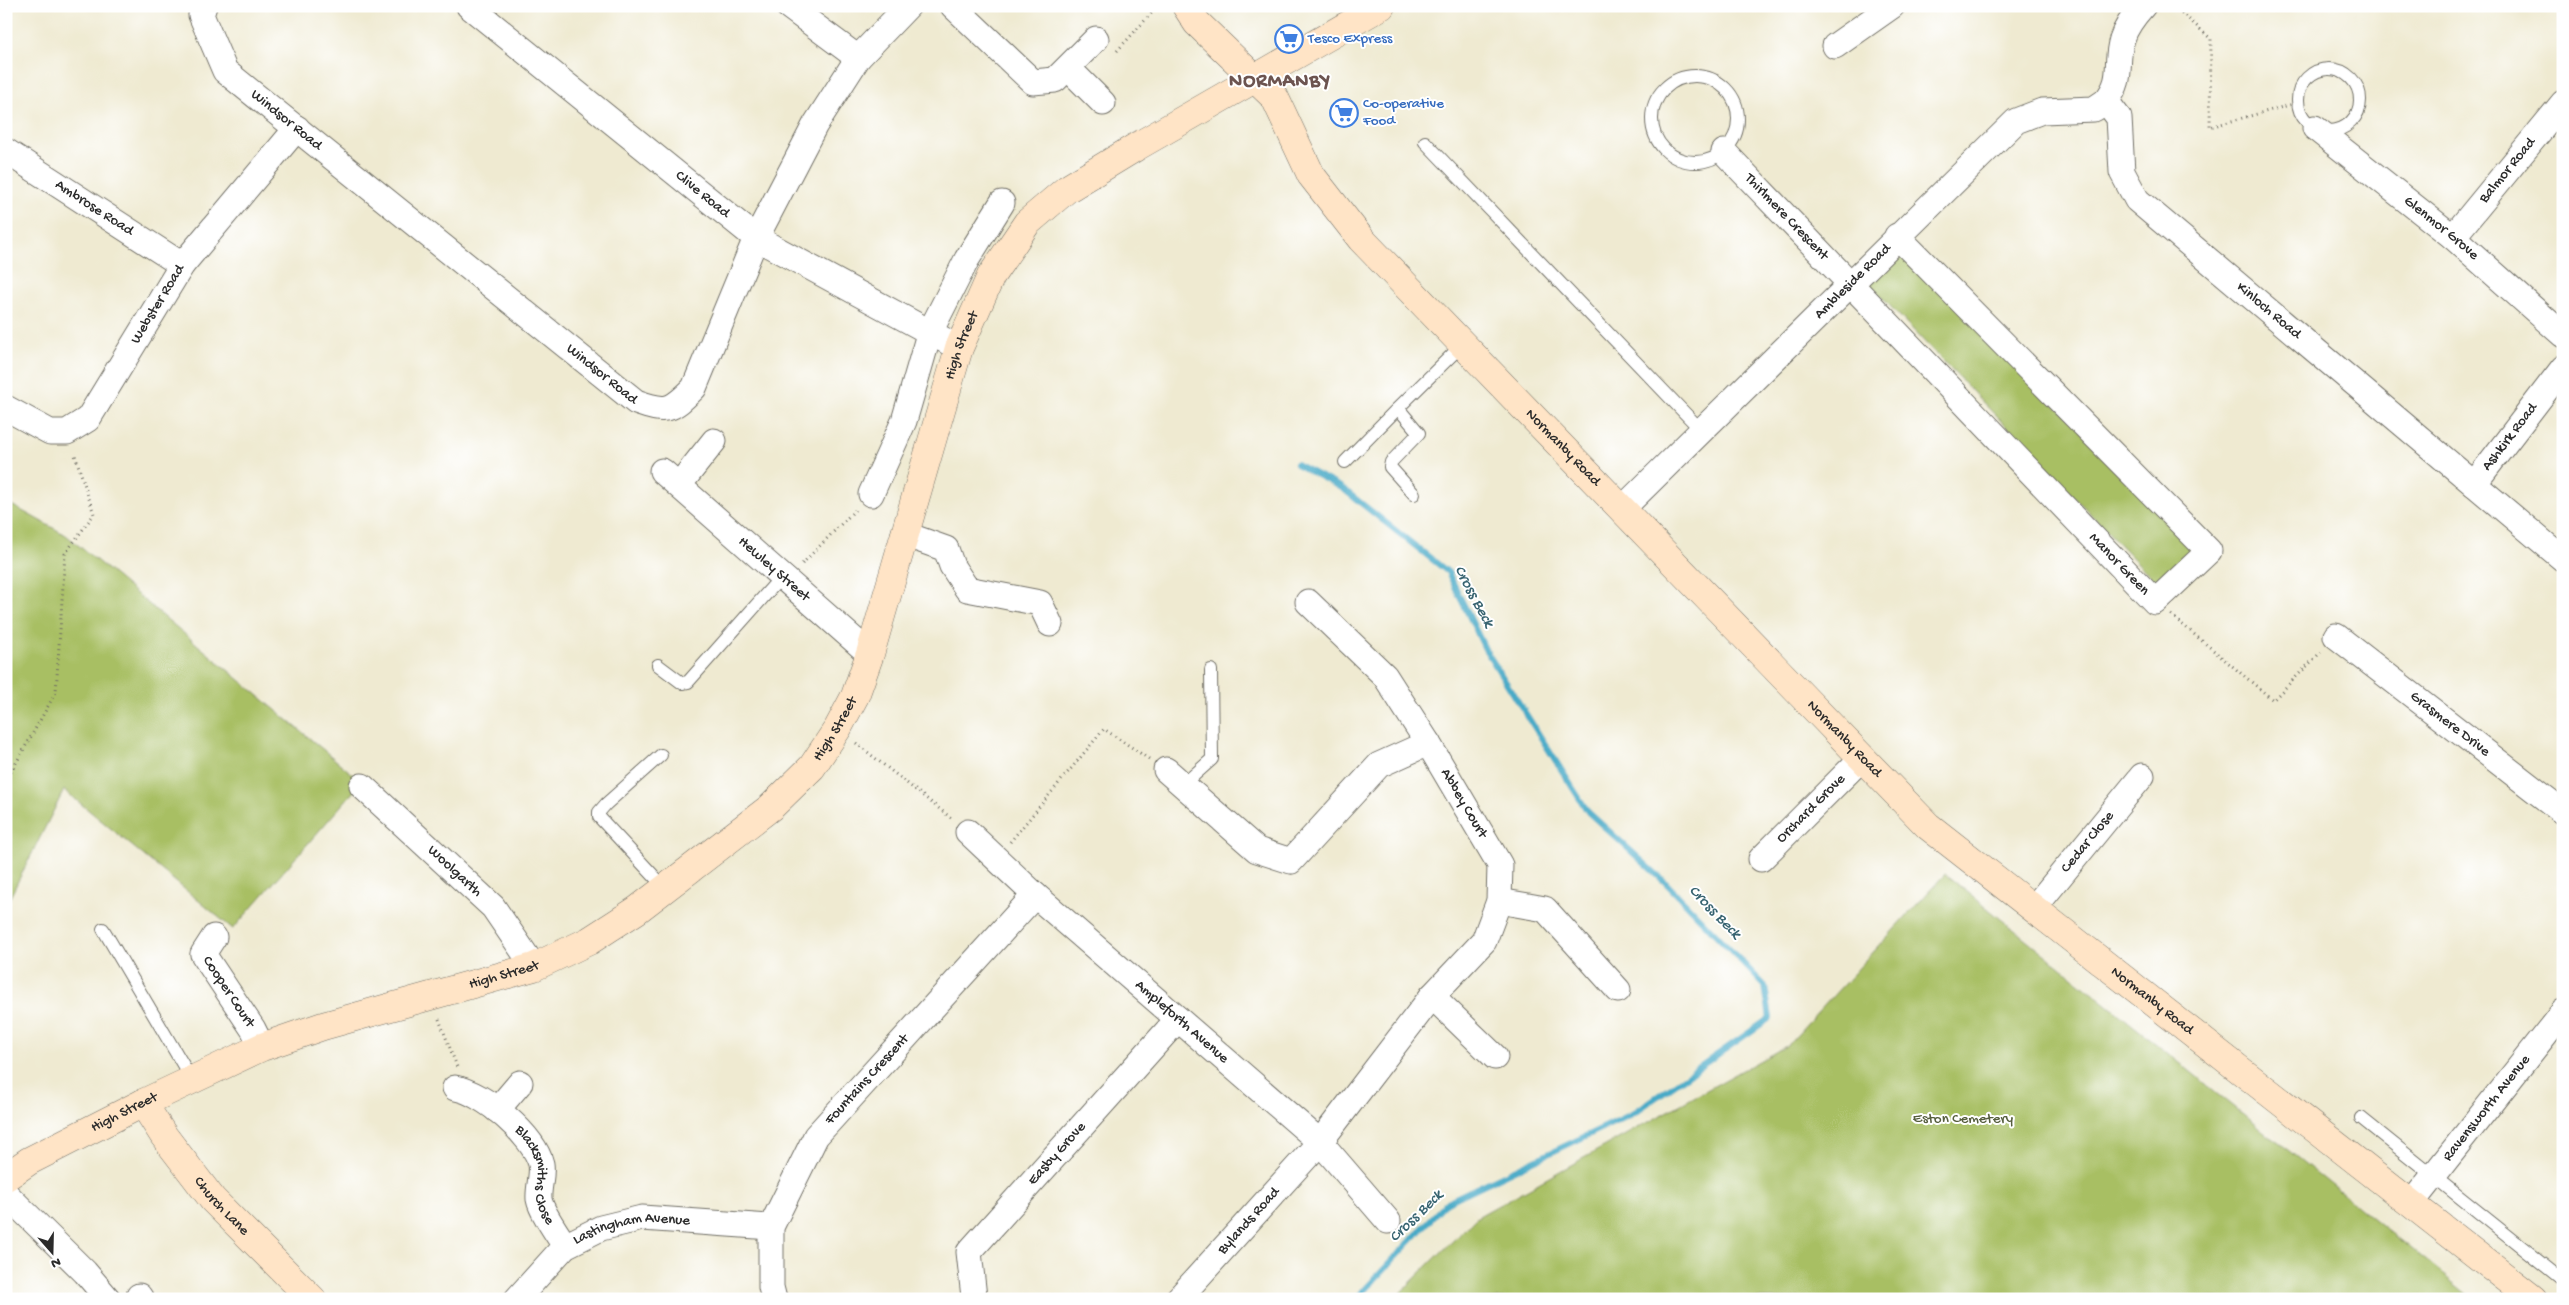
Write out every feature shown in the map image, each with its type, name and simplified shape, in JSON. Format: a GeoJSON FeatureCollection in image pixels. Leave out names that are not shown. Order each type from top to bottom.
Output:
{"type":"FeatureCollection","features":[{"type":"Feature","properties":{"kind":"street","name":"Windsor Road"},"geometry":{"type":"LineString","coordinates":[[204,6],[201,15],[225,71],[636,402],[658,410],[677,404],[694,388],[756,238],[815,125],[858,58],[908,6]]}},
{"type":"Feature","properties":{"kind":"street","name":"Clive Road"},"geometry":{"type":"LineString","coordinates":[[469,6],[756,238],[929,334],[959,348]]}},
{"type":"Feature","properties":{"kind":"street"},"geometry":{"type":"LineString","coordinates":[[788,6],[858,58]]}},
{"type":"Feature","properties":{"kind":"street"},"geometry":{"type":"LineString","coordinates":[[953,6],[1033,82],[1062,74],[1096,40]]}},
{"type":"Feature","properties":{"kind":"street","name":"Normanby Road"},"geometry":{"type":"LineString","coordinates":[[1186,6],[1204,29],[1275,98],[1311,175],[1361,238],[1861,759],[1928,826],[2533,1299]]}},
{"type":"Feature","properties":{"kind":"street","name":"High Street"},"geometry":{"type":"LineString","coordinates":[[6,1177],[29,1161],[143,1103],[262,1048],[323,1026],[534,967],[589,941],[665,888],[771,807],[812,767],[838,728],[855,696],[870,654],[959,348],[991,276],[1027,223],[1067,189],[1380,6]]}},
{"type":"Feature","properties":{"kind":"street"},"geometry":{"type":"LineString","coordinates":[[1835,46],[1892,6]]}},
{"type":"Feature","properties":{"kind":"street"},"geometry":{"type":"LineString","coordinates":[[2106,101],[2117,87],[2122,39],[2129,23],[2143,6]]}},
{"type":"Feature","properties":{"kind":"street"},"geometry":{"type":"LineString","coordinates":[[1062,74],[1103,103]]}},
{"type":"Feature","properties":{"kind":"street","name":"Ambleside Road"},"geometry":{"type":"LineString","coordinates":[[1622,509],[1897,236],[2016,121],[2042,110],[2094,109],[2106,101]]}},
{"type":"Feature","properties":{"kind":"street","name":"Kinloch Road"},"geometry":{"type":"LineString","coordinates":[[2106,101],[2119,118],[2122,172],[2136,200],[2563,559]]}},
{"type":"Feature","properties":{"kind":"street","name":"Balmor Road"},"geometry":{"type":"LineString","coordinates":[[2452,237],[2563,103]]}},
{"type":"Feature","properties":{"kind":"street","name":"Webster Road"},"geometry":{"type":"LineString","coordinates":[[67,432],[88,418],[182,265],[297,128]]}},
{"type":"Feature","properties":{"kind":"street","name":"Glenmor Grove"},"geometry":{"type":"LineString","coordinates":[[2315,128],[2452,237],[2563,335]]}},
{"type":"Feature","properties":{"kind":"street","name":"Ambrose Road"},"geometry":{"type":"LineString","coordinates":[[6,151],[182,265]]}},
{"type":"Feature","properties":{"kind":"street","name":"Thirlmere Crescent"},"geometry":{"type":"LineString","coordinates":[[1724,152],[1850,283]]}},
{"type":"Feature","properties":{"kind":"street"},"geometry":{"type":"LineString","coordinates":[[871,494],[904,421],[929,334],[967,259],[1002,203]]}},
{"type":"Feature","properties":{"kind":"street","name":"Manor Green"},"geometry":{"type":"LineString","coordinates":[[1850,283],[2155,602],[2209,551],[1897,236]]}},
{"type":"Feature","properties":{"kind":"street","name":"Ashkirk Road"},"geometry":{"type":"LineString","coordinates":[[2474,484],[2563,368]]}},
{"type":"Feature","properties":{"kind":"street"},"geometry":{"type":"LineString","coordinates":[[6,408],[50,432],[67,432]]}},
{"type":"Feature","properties":{"kind":"street","name":"Hewley Street"},"geometry":{"type":"LineString","coordinates":[[714,441],[671,478],[870,654]]}},
{"type":"Feature","properties":{"kind":"street"},"geometry":{"type":"LineString","coordinates":[[904,534],[946,549],[952,566],[967,588],[1040,603],[1050,624]]}},
{"type":"Feature","properties":{"kind":"street","name":"Abbey Court"},"geometry":{"type":"LineString","coordinates":[[1308,602],[1386,676],[1500,864],[1499,901],[1484,941],[1432,996],[1320,1142]]}},
{"type":"Feature","properties":{"kind":"street","name":"Grasmere Drive"},"geometry":{"type":"LineString","coordinates":[[2336,636],[2563,812]]}},
{"type":"Feature","properties":{"kind":"street"},"geometry":{"type":"LineString","coordinates":[[1175,777],[1257,850],[1291,861],[1379,765],[1428,743]]}},
{"type":"Feature","properties":{"kind":"street","name":"Orchard Grove"},"geometry":{"type":"LineString","coordinates":[[1761,859],[1861,759]]}},
{"type":"Feature","properties":{"kind":"street","name":"Cedar Close"},"geometry":{"type":"LineString","coordinates":[[2034,908],[2142,776]]}},
{"type":"Feature","properties":{"kind":"street","name":"Woolgarth"},"geometry":{"type":"LineString","coordinates":[[362,786],[493,907],[534,967]]}},
{"type":"Feature","properties":{"kind":"street","name":"Ampleforth Avenue"},"geometry":{"type":"LineString","coordinates":[[968,832],[997,857],[1035,895],[1320,1142],[1388,1222]]}},
{"type":"Feature","properties":{"kind":"street","name":"Fountains Crescent"},"geometry":{"type":"LineString","coordinates":[[774,1299],[771,1287],[771,1227],[816,1136],[1035,895]]}},
{"type":"Feature","properties":{"kind":"street"},"geometry":{"type":"LineString","coordinates":[[1499,901],[1546,909],[1618,990]]}},
{"type":"Feature","properties":{"kind":"street","name":"Cooper Court"},"geometry":{"type":"LineString","coordinates":[[214,937],[203,954],[253,1029],[262,1048]]}},
{"type":"Feature","properties":{"kind":"street"},"geometry":{"type":"LineString","coordinates":[[1432,996],[1494,1057]]}},
{"type":"Feature","properties":{"kind":"street","name":"Ravensworth Avenue"},"geometry":{"type":"LineString","coordinates":[[2411,1204],[2431,1176],[2563,1012]]}},
{"type":"Feature","properties":{"kind":"street","name":"Easby Grove"},"geometry":{"type":"LineString","coordinates":[[976,1299],[974,1297],[969,1252],[1178,1019]]}},
{"type":"Feature","properties":{"kind":"street","name":"Blacksmiths Close"},"geometry":{"type":"LineString","coordinates":[[498,1110],[520,1083]]}},
{"type":"Feature","properties":{"kind":"street","name":"Blacksmiths Close"},"geometry":{"type":"LineString","coordinates":[[460,1089],[498,1110],[534,1146],[541,1165],[539,1200],[565,1246]]}},
{"type":"Feature","properties":{"kind":"street","name":"Church Lane"},"geometry":{"type":"LineString","coordinates":[[143,1103],[164,1136],[213,1200],[312,1299]]}},
{"type":"Feature","properties":{"kind":"street","name":"Bylands Road"},"geometry":{"type":"LineString","coordinates":[[1189,1295],[1320,1142]]}},
{"type":"Feature","properties":{"kind":"street"},"geometry":{"type":"LineString","coordinates":[[6,1194],[85,1272],[108,1299]]}},
{"type":"Feature","properties":{"kind":"street","name":"Lastingham Avenue"},"geometry":{"type":"LineString","coordinates":[[518,1299],[565,1246],[601,1228],[642,1218],[771,1227]]}},
{"type":"Feature","properties":{"kind":"lane"},"geometry":{"type":"LineString","coordinates":[[2325,68],[2336,69],[2347,74],[2355,82],[2359,92],[2360,103],[2352,120],[2339,130],[2328,132],[2315,128],[2306,122],[2300,113],[2297,103],[2300,87],[2306,78],[2315,71],[2325,68]]}},
{"type":"Feature","properties":{"kind":"lane"},"geometry":{"type":"LineString","coordinates":[[1688,75],[1703,76],[1717,81],[1728,91],[1738,110],[1738,125],[1733,140],[1724,152],[1707,161],[1691,163],[1677,159],[1664,150],[1652,131],[1650,116],[1654,101],[1663,88],[1673,80],[1688,75]]}},
{"type":"Feature","properties":{"kind":"lane"},"geometry":{"type":"LineString","coordinates":[[1425,142],[1701,430]]}},
{"type":"Feature","properties":{"kind":"lane"},"geometry":{"type":"LineString","coordinates":[[1344,462],[1463,344]]}},
{"type":"Feature","properties":{"kind":"lane"},"geometry":{"type":"LineString","coordinates":[[1398,408],[1419,433],[1391,462],[1390,467],[1414,494]]}},
{"type":"Feature","properties":{"kind":"lane"},"geometry":{"type":"LineString","coordinates":[[658,664],[682,683],[688,682],[785,577]]}},
{"type":"Feature","properties":{"kind":"lane"},"geometry":{"type":"LineString","coordinates":[[1175,777],[1212,760],[1211,670]]}},
{"type":"Feature","properties":{"kind":"lane"},"geometry":{"type":"LineString","coordinates":[[661,755],[606,804],[599,812],[599,817],[665,888]]}},
{"type":"Feature","properties":{"kind":"lane"},"geometry":{"type":"LineString","coordinates":[[103,929],[192,1080]]}},
{"type":"Feature","properties":{"kind":"lane"},"geometry":{"type":"LineString","coordinates":[[2361,1118],[2563,1280]]}},
{"type":"Feature","properties":{"kind":"path"},"geometry":{"type":"LineString","coordinates":[[1096,40],[1113,55],[1158,6]]}},
{"type":"Feature","properties":{"kind":"path"},"geometry":{"type":"LineString","coordinates":[[2174,6],[2211,39],[2210,126],[2297,103]]}},
{"type":"Feature","properties":{"kind":"path"},"geometry":{"type":"LineString","coordinates":[[6,781],[56,692],[66,554],[94,514],[67,432]]}},
{"type":"Feature","properties":{"kind":"path"},"geometry":{"type":"LineString","coordinates":[[785,577],[871,494]]}},
{"type":"Feature","properties":{"kind":"path"},"geometry":{"type":"LineString","coordinates":[[2155,602],[2273,700],[2336,636]]}},
{"type":"Feature","properties":{"kind":"path"},"geometry":{"type":"LineString","coordinates":[[838,728],[968,832]]}},
{"type":"Feature","properties":{"kind":"path"},"geometry":{"type":"LineString","coordinates":[[997,857],[1104,729],[1175,777]]}},
{"type":"Feature","properties":{"kind":"path"},"geometry":{"type":"LineString","coordinates":[[431,997],[460,1089]]}},
{"type":"Feature","properties":{"kind":"green space"},"geometry":{"type":"Polygon","coordinates":[[[1894,243],[2199,549],[2156,582],[1864,279],[1894,243]]]}},
{"type":"Feature","properties":{"kind":"green space"},"geometry":{"type":"Polygon","coordinates":[[[6,502],[66,535],[362,782],[233,929],[64,790],[6,905],[6,502]]]}},
{"type":"Feature","properties":{"kind":"green space","name":"Eston Cemetery"},"geometry":{"type":"Polygon","coordinates":[[[1945,874],[2473,1299],[1394,1299],[1477,1217],[1788,1045],[1945,874]]]}},
{"type":"Feature","properties":{"kind":"waterway","name":"Cross Beck"},"geometry":{"type":"LineString","coordinates":[[1296,464],[1342,488],[1448,572],[1485,649],[1588,812],[1665,882],[1765,986],[1770,1018],[1632,1114],[1447,1202],[1356,1299]]}},
{"type":"Feature","properties":{"kind":"place","name":"Tesco Express"},"geometry":{"type":"Point","coordinates":[1289,39]}},
{"type":"Feature","properties":{"kind":"place","name":"Co-operative Food"},"geometry":{"type":"Point","coordinates":[1344,113]}},
{"type":"Feature","properties":{"kind":"district","name":"NORMANBY"},"geometry":{"type":"Point","coordinates":[1280,82]}}]}
